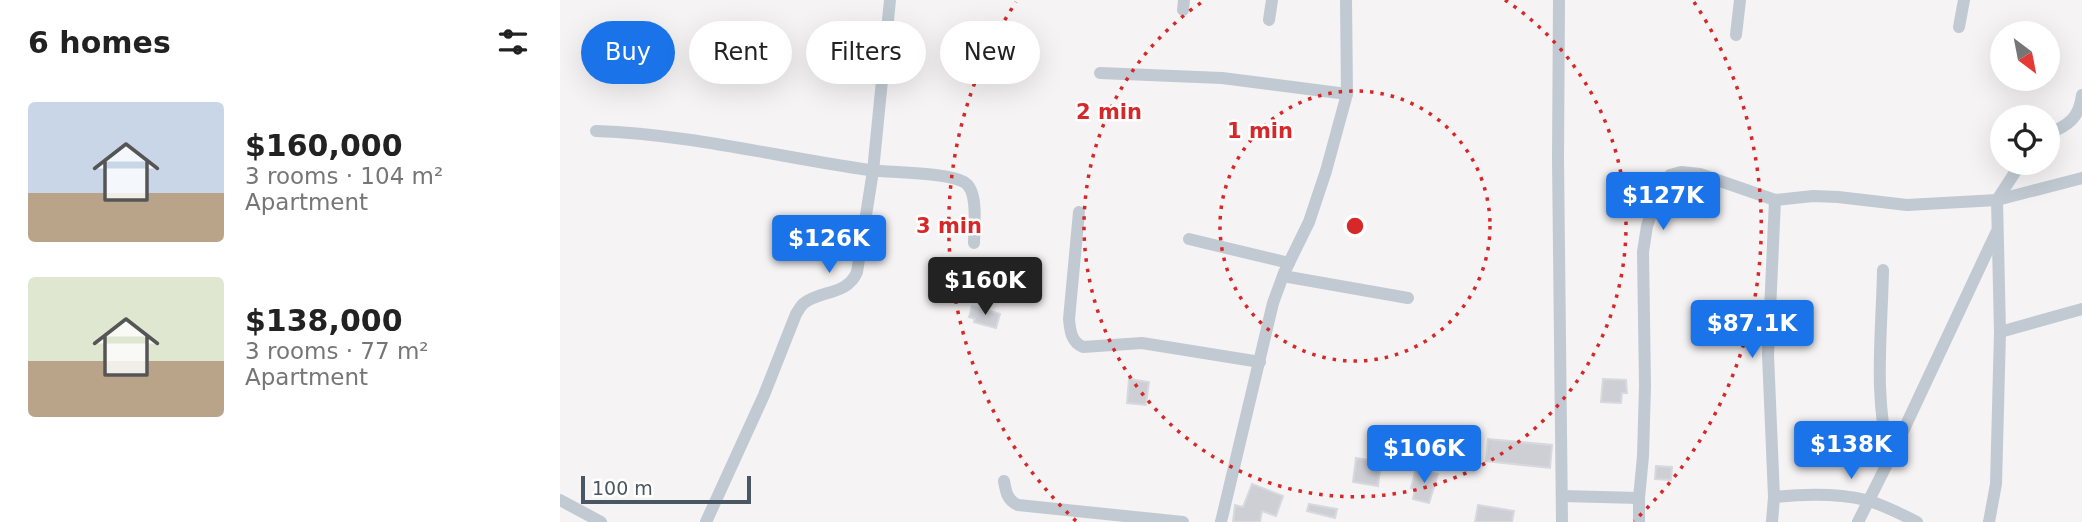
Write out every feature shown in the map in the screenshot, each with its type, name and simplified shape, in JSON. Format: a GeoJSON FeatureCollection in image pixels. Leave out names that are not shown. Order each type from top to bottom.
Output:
{"type":"FeatureCollection","features":[{"type":"Feature","properties":{"kind":"street"},"geometry":{"type":"LineString","coordinates":[[706,522],[764,395],[796,314],[803,304],[854,280],[873,171],[890,0]]}},
{"type":"Feature","properties":{"kind":"street"},"geometry":{"type":"LineString","coordinates":[[1269,20],[1272,0]]}},
{"type":"Feature","properties":{"kind":"street"},"geometry":{"type":"LineString","coordinates":[[1222,522],[1273,303],[1318,197],[1347,94],[1346,0]]}},
{"type":"Feature","properties":{"kind":"street"},"geometry":{"type":"LineString","coordinates":[[1559,0],[1562,522]]}},
{"type":"Feature","properties":{"kind":"street"},"geometry":{"type":"LineString","coordinates":[[1737,36],[1740,0]]}},
{"type":"Feature","properties":{"kind":"street"},"geometry":{"type":"LineString","coordinates":[[1959,27],[1964,0]]}},
{"type":"Feature","properties":{"kind":"street"},"geometry":{"type":"LineString","coordinates":[[1100,73],[1222,78],[1347,94]]}},
{"type":"Feature","properties":{"kind":"street"},"geometry":{"type":"LineString","coordinates":[[2060,128],[2072,121],[2080,110],[2082,95]]}},
{"type":"Feature","properties":{"kind":"street"},"geometry":{"type":"LineString","coordinates":[[596,131],[638,132],[873,171],[963,181],[968,184],[974,200],[974,243]]}},
{"type":"Feature","properties":{"kind":"street"},"geometry":{"type":"LineString","coordinates":[[1639,522],[1644,400],[1643,252],[1647,226],[1660,187],[1670,175],[1681,172],[1700,174],[1775,200],[1813,196],[1907,205],[1997,200],[2082,178]]}},
{"type":"Feature","properties":{"kind":"street"},"geometry":{"type":"LineString","coordinates":[[1989,522],[1996,484],[2000,332],[1997,200],[2013,175]]}},
{"type":"Feature","properties":{"kind":"street"},"geometry":{"type":"LineString","coordinates":[[1772,522],[1774,497],[1769,355],[1775,200]]}},
{"type":"Feature","properties":{"kind":"street"},"geometry":{"type":"LineString","coordinates":[[1079,212],[1069,319],[1070,331],[1078,345],[1083,347],[1142,343],[1260,362]]}},
{"type":"Feature","properties":{"kind":"street"},"geometry":{"type":"LineString","coordinates":[[1858,522],[1998,230]]}},
{"type":"Feature","properties":{"kind":"street"},"geometry":{"type":"LineString","coordinates":[[1189,239],[1289,263]]}},
{"type":"Feature","properties":{"kind":"street"},"geometry":{"type":"LineString","coordinates":[[1883,270],[1881,389],[1883,433],[1890,457]]}},
{"type":"Feature","properties":{"kind":"street"},"geometry":{"type":"LineString","coordinates":[[1283,276],[1408,298]]}},
{"type":"Feature","properties":{"kind":"street"},"geometry":{"type":"LineString","coordinates":[[2000,332],[2082,309]]}},
{"type":"Feature","properties":{"kind":"street"},"geometry":{"type":"LineString","coordinates":[[1004,481],[1007,496],[1018,505],[1183,522]]}},
{"type":"Feature","properties":{"kind":"street"},"geometry":{"type":"LineString","coordinates":[[1774,497],[1805,494],[1841,496],[1868,501],[1917,522]]}},
{"type":"Feature","properties":{"kind":"street"},"geometry":{"type":"LineString","coordinates":[[1562,495],[1639,498]]}},
{"type":"Feature","properties":{"kind":"street"},"geometry":{"type":"LineString","coordinates":[[560,500],[601,522]]}},
{"type":"Feature","properties":{"kind":"building"},"geometry":{"type":"Polygon","coordinates":[[[954,260],[976,263],[972,290],[950,286],[954,260]]]}},
{"type":"Feature","properties":{"kind":"building"},"geometry":{"type":"Polygon","coordinates":[[[972,306],[1000,314],[996,328],[974,322],[975,319],[969,317],[972,306]]]}},
{"type":"Feature","properties":{"kind":"building"},"geometry":{"type":"Polygon","coordinates":[[[1129,379],[1149,382],[1146,405],[1127,403],[1129,379]]]}},
{"type":"Feature","properties":{"kind":"building"},"geometry":{"type":"Polygon","coordinates":[[[1603,379],[1626,380],[1627,393],[1622,393],[1621,403],[1601,402],[1603,379]]]}},
{"type":"Feature","properties":{"kind":"building"},"geometry":{"type":"Polygon","coordinates":[[[1488,439],[1552,445],[1550,468],[1486,461],[1488,439]]]}},
{"type":"Feature","properties":{"kind":"building"},"geometry":{"type":"Polygon","coordinates":[[[1356,458],[1381,462],[1378,486],[1353,482],[1356,458]]]}},
{"type":"Feature","properties":{"kind":"building"},"geometry":{"type":"Polygon","coordinates":[[[1656,466],[1672,467],[1671,480],[1655,479],[1656,466]]]}},
{"type":"Feature","properties":{"kind":"building"},"geometry":{"type":"Polygon","coordinates":[[[1416,468],[1438,474],[1429,503],[1413,499],[1415,489],[1411,488],[1416,468]]]}},
{"type":"Feature","properties":{"kind":"building"},"geometry":{"type":"Polygon","coordinates":[[[1252,484],[1283,496],[1276,516],[1262,511],[1260,522],[1233,522],[1235,505],[1243,507],[1252,484]]]}},
{"type":"Feature","properties":{"kind":"building"},"geometry":{"type":"Polygon","coordinates":[[[1309,504],[1337,509],[1335,518],[1307,511],[1309,504]]]}},
{"type":"Feature","properties":{"kind":"building"},"geometry":{"type":"Polygon","coordinates":[[[1478,505],[1514,511],[1512,522],[1475,522],[1478,505]]]}}]}
